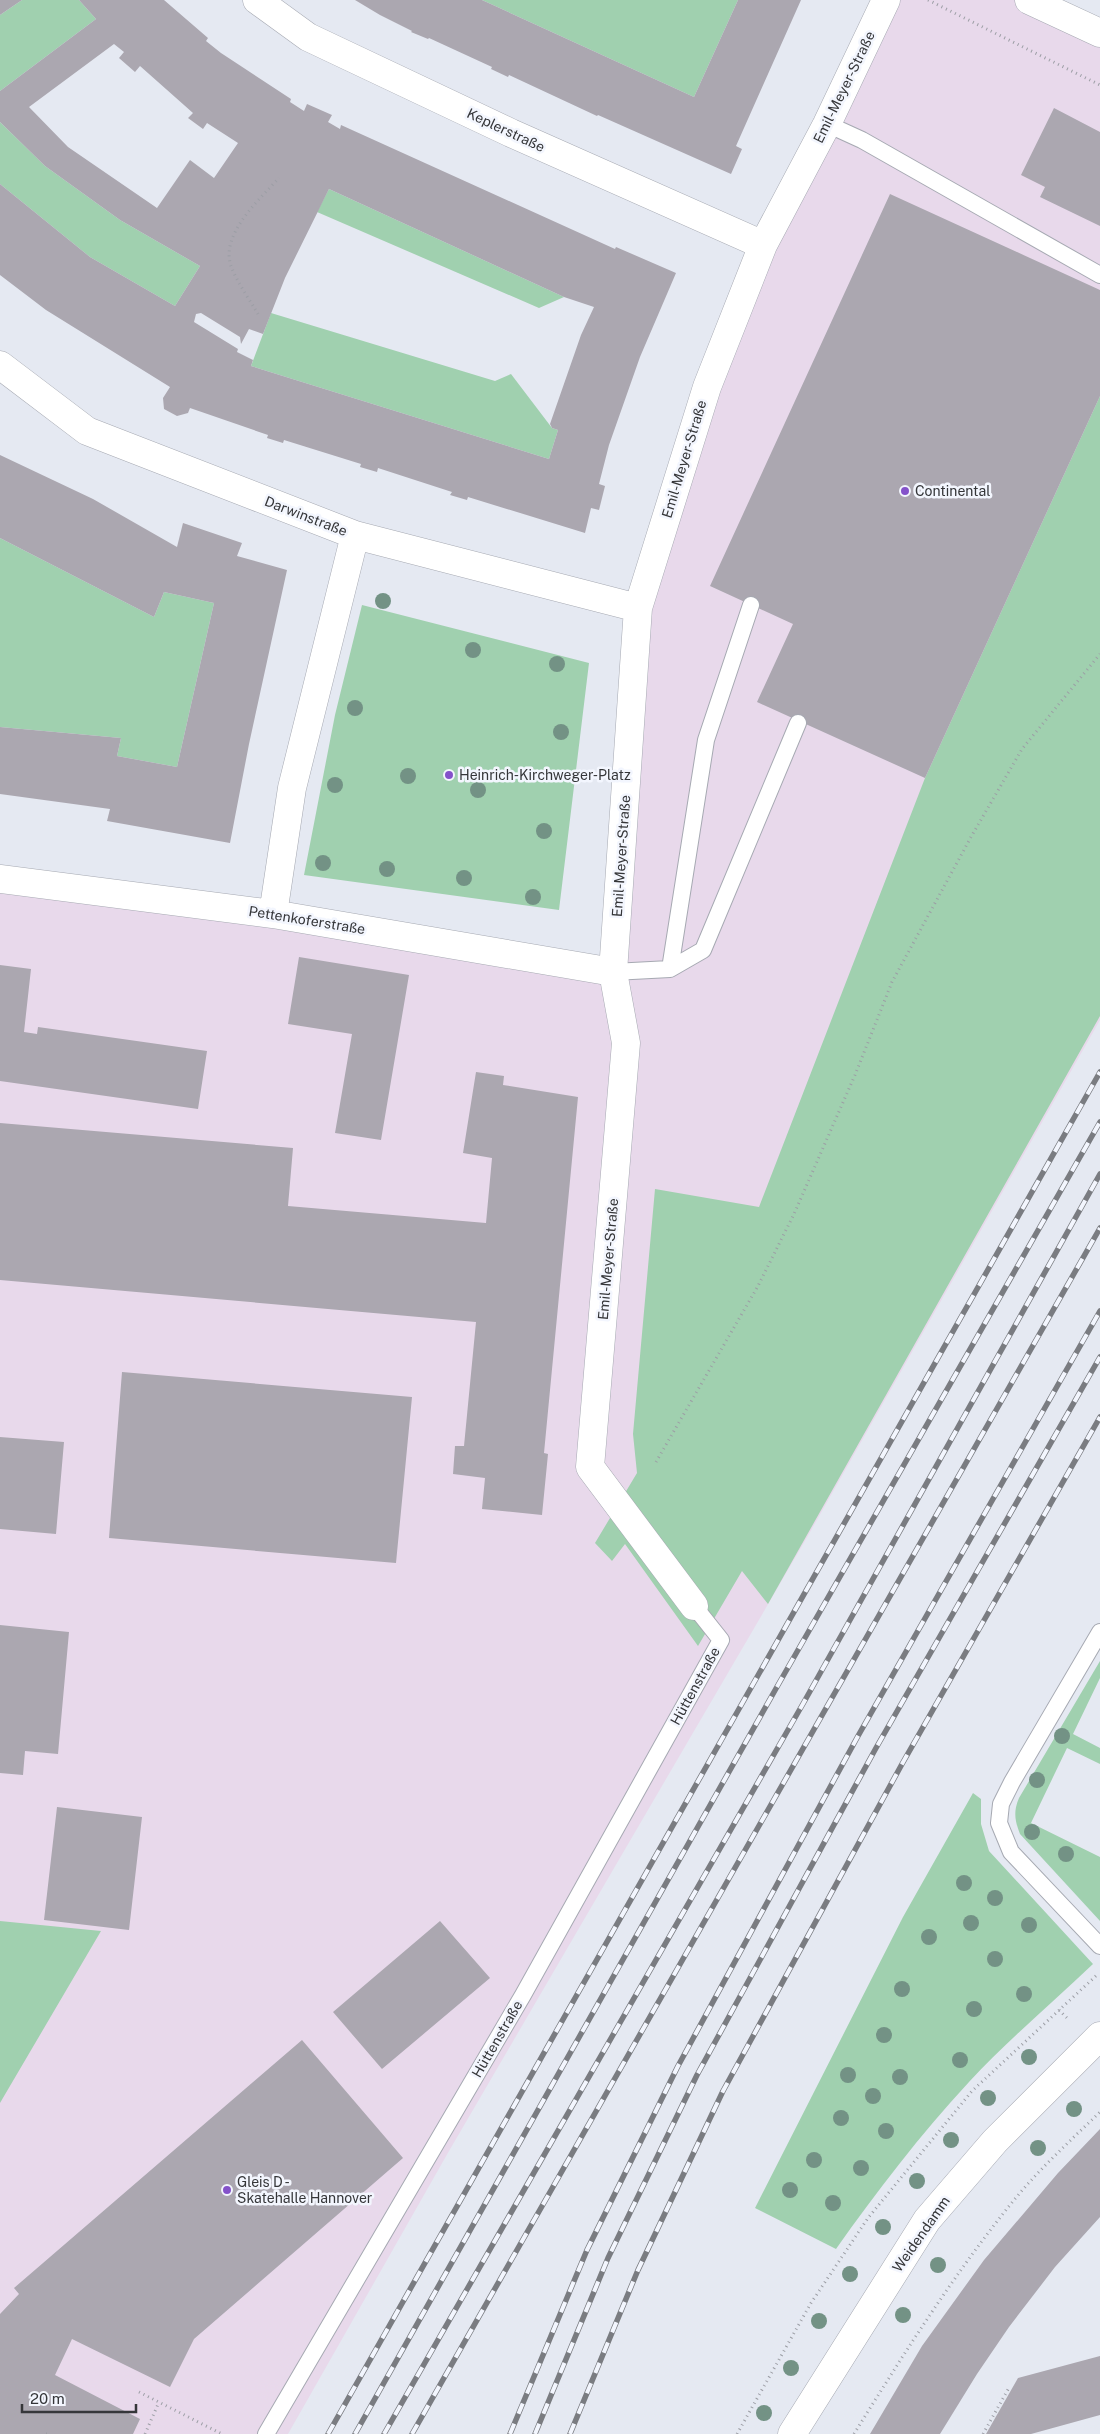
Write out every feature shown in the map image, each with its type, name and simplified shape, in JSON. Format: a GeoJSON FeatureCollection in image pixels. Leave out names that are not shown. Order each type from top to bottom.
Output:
{"type":"FeatureCollection","features":[{"type":"Feature","properties":{"kind":"street","name":"Keplerstraße"},"geometry":{"type":"LineString","coordinates":[[258,0],[308,37],[511,133],[763,245]]}},
{"type":"Feature","properties":{"kind":"street","name":"Emil-Meyer-Straße"},"geometry":{"type":"LineString","coordinates":[[694,1606],[590,1467],[626,1043],[613,972],[638,608],[707,387],[763,245],[827,124],[886,0]]}},
{"type":"Feature","properties":{"kind":"street"},"geometry":{"type":"LineString","coordinates":[[1029,0],[1100,33]]}},
{"type":"Feature","properties":{"kind":"street","name":"Darwinstraße"},"geometry":{"type":"LineString","coordinates":[[0,365],[87,431],[355,535],[638,608]]}},
{"type":"Feature","properties":{"kind":"street"},"geometry":{"type":"LineString","coordinates":[[273,914],[292,788],[355,535]]}},
{"type":"Feature","properties":{"kind":"street","name":"Pettenkoferstraße"},"geometry":{"type":"LineString","coordinates":[[0,879],[273,914],[613,972]]}},
{"type":"Feature","properties":{"kind":"street","name":"Weidendamm"},"geometry":{"type":"LineString","coordinates":[[792,2434],[927,2220],[995,2141],[1100,2036]]}},
{"type":"Feature","properties":{"kind":"lane"},"geometry":{"type":"LineString","coordinates":[[827,124],[862,140],[1100,275]]}},
{"type":"Feature","properties":{"kind":"lane"},"geometry":{"type":"LineString","coordinates":[[670,969],[706,740],[751,605]]}},
{"type":"Feature","properties":{"kind":"lane"},"geometry":{"type":"LineString","coordinates":[[613,972],[670,969],[703,950],[798,723]]}},
{"type":"Feature","properties":{"kind":"lane","name":"Hüttenstraße"},"geometry":{"type":"LineString","coordinates":[[266,2434],[523,1995],[721,1640],[694,1606]]}},
{"type":"Feature","properties":{"kind":"lane"},"geometry":{"type":"LineString","coordinates":[[1100,1632],[1012,1782],[1001,1804],[999,1823],[1011,1852],[1100,1946]]}},
{"type":"Feature","properties":{"kind":"path"},"geometry":{"type":"LineString","coordinates":[[928,0],[1100,85]]}},
{"type":"Feature","properties":{"kind":"path"},"geometry":{"type":"LineString","coordinates":[[258,314],[231,265],[230,246],[241,220],[279,178]]}},
{"type":"Feature","properties":{"kind":"path"},"geometry":{"type":"LineString","coordinates":[[656,1462],[724,1346],[774,1254],[794,1214],[855,1075],[892,982],[971,837],[1022,749],[1100,654]]}},
{"type":"Feature","properties":{"kind":"path"},"geometry":{"type":"LineString","coordinates":[[737,2434],[811,2303],[868,2218],[972,2091],[1100,1972]]}},
{"type":"Feature","properties":{"kind":"path"},"geometry":{"type":"LineString","coordinates":[[854,2434],[942,2293],[1011,2204],[1052,2158],[1100,2112]]}},
{"type":"Feature","properties":{"kind":"path"},"geometry":{"type":"LineString","coordinates":[[983,2434],[1010,2386]]}},
{"type":"Feature","properties":{"kind":"path"},"geometry":{"type":"LineString","coordinates":[[140,2392],[222,2434]]}},
{"type":"Feature","properties":{"kind":"path"},"geometry":{"type":"LineString","coordinates":[[145,2434],[159,2402]]}},
{"type":"Feature","properties":{"kind":"shaded area"},"geometry":{"type":"Polygon","coordinates":[[[886,0],[1029,0],[1100,33],[1100,1020],[809,1534],[449,2151],[288,2434],[0,2434],[0,879],[613,972],[638,608],[707,387],[886,0]]]}},
{"type":"Feature","properties":{"kind":"green space"},"geometry":{"type":"Polygon","coordinates":[[[22,0],[79,0],[96,19],[0,91],[0,15],[22,0]]]}},
{"type":"Feature","properties":{"kind":"green space"},"geometry":{"type":"Polygon","coordinates":[[[482,0],[738,0],[694,97],[482,0]]]}},
{"type":"Feature","properties":{"kind":"green space"},"geometry":{"type":"Polygon","coordinates":[[[0,122],[45,166],[120,220],[200,266],[175,306],[90,257],[0,184],[0,122]]]}},
{"type":"Feature","properties":{"kind":"green space"},"geometry":{"type":"Polygon","coordinates":[[[329,189],[564,297],[539,308],[317,212],[329,189]]]}},
{"type":"Feature","properties":{"kind":"green space"},"geometry":{"type":"Polygon","coordinates":[[[271,313],[495,381],[511,374],[552,428],[558,430],[549,459],[251,366],[271,313]]]}},
{"type":"Feature","properties":{"kind":"green space"},"geometry":{"type":"Polygon","coordinates":[[[1100,396],[1100,1016],[768,1604],[742,1571],[698,1646],[625,1544],[612,1561],[595,1543],[637,1473],[633,1434],[655,1189],[759,1207],[925,778],[1100,396]]]}},
{"type":"Feature","properties":{"kind":"green space"},"geometry":{"type":"Polygon","coordinates":[[[0,538],[154,617],[164,592],[214,603],[177,767],[117,756],[121,738],[0,727],[0,538]]]}},
{"type":"Feature","properties":{"kind":"green space"},"geometry":{"type":"Polygon","coordinates":[[[362,605],[589,663],[559,910],[304,875],[335,715],[362,605]]]}},
{"type":"Feature","properties":{"kind":"green space"},"geometry":{"type":"Polygon","coordinates":[[[1100,1661],[1100,1678],[1073,1734],[1100,1748],[1100,1764],[1067,1748],[1031,1823],[1100,1857],[1100,1921],[1020,1834],[1015,1812],[1019,1798],[1100,1661]]]}},
{"type":"Feature","properties":{"kind":"green space"},"geometry":{"type":"Polygon","coordinates":[[[973,1793],[981,1799],[981,1824],[989,1851],[1093,1964],[969,2082],[933,2122],[836,2249],[755,2208],[903,1917],[973,1793]]]}},
{"type":"Feature","properties":{"kind":"green space"},"geometry":{"type":"Polygon","coordinates":[[[0,1921],[101,1931],[0,2103],[0,1921]]]}},
{"type":"Feature","properties":{"kind":"building"},"geometry":{"type":"Polygon","coordinates":[[[0,0],[22,0],[0,15],[0,0]]]}},
{"type":"Feature","properties":{"kind":"building"},"geometry":{"type":"Polygon","coordinates":[[[79,0],[164,0],[208,38],[206,41],[221,53],[291,99],[290,102],[304,111],[307,104],[332,115],[328,122],[340,129],[341,125],[615,249],[616,247],[676,273],[640,357],[609,445],[599,484],[605,486],[599,510],[591,508],[585,533],[468,497],[467,500],[450,495],[452,492],[378,468],[377,472],[360,467],[361,464],[284,440],[283,443],[267,438],[268,435],[190,408],[188,413],[177,416],[164,409],[163,398],[170,387],[46,310],[0,275],[0,184],[90,257],[175,306],[200,266],[120,220],[45,166],[0,122],[0,91],[96,19],[79,0]],[[114,44],[29,107],[68,147],[157,208],[190,160],[214,178],[238,143],[207,123],[203,129],[188,118],[193,113],[140,66],[135,72],[119,58],[124,52],[114,44]],[[329,189],[285,278],[263,334],[249,329],[241,344],[240,337],[201,313],[196,314],[194,322],[238,349],[237,352],[253,360],[251,366],[549,459],[558,430],[552,428],[550,424],[581,335],[594,307],[564,297],[329,189]]]}},
{"type":"Feature","properties":{"kind":"building"},"geometry":{"type":"Polygon","coordinates":[[[355,0],[482,0],[694,97],[738,0],[801,0],[736,146],[742,149],[731,174],[597,116],[509,75],[508,77],[491,69],[492,67],[429,38],[411,32],[355,0]]]}},
{"type":"Feature","properties":{"kind":"building"},"geometry":{"type":"Polygon","coordinates":[[[1054,108],[1100,132],[1100,226],[1040,197],[1045,187],[1021,175],[1054,108]]]}},
{"type":"Feature","properties":{"kind":"building","name":"Continental"},"geometry":{"type":"Polygon","coordinates":[[[890,194],[1100,290],[1100,396],[925,778],[757,702],[793,624],[710,586],[890,194]]]}},
{"type":"Feature","properties":{"kind":"building"},"geometry":{"type":"Polygon","coordinates":[[[0,455],[93,499],[177,547],[183,523],[242,543],[237,556],[287,570],[249,744],[230,843],[107,821],[110,809],[0,794],[0,727],[121,738],[117,756],[177,767],[214,603],[164,592],[154,617],[0,538],[0,455]]]}},
{"type":"Feature","properties":{"kind":"building"},"geometry":{"type":"Polygon","coordinates":[[[299,957],[409,975],[381,1140],[335,1133],[352,1034],[288,1024],[299,957]]]}},
{"type":"Feature","properties":{"kind":"building"},"geometry":{"type":"Polygon","coordinates":[[[0,965],[31,969],[24,1032],[37,1034],[38,1027],[207,1051],[198,1109],[0,1081],[0,965]]]}},
{"type":"Feature","properties":{"kind":"building"},"geometry":{"type":"Polygon","coordinates":[[[476,1072],[504,1076],[503,1085],[578,1097],[544,1453],[548,1454],[542,1515],[482,1509],[485,1478],[453,1474],[455,1446],[464,1446],[476,1322],[0,1280],[0,1123],[293,1148],[288,1206],[486,1223],[492,1158],[463,1153],[476,1072]]]}},
{"type":"Feature","properties":{"kind":"building"},"geometry":{"type":"Polygon","coordinates":[[[122,1372],[412,1397],[396,1563],[109,1538],[122,1372]]]}},
{"type":"Feature","properties":{"kind":"building"},"geometry":{"type":"Polygon","coordinates":[[[0,1437],[64,1442],[56,1534],[0,1529],[0,1437]]]}},
{"type":"Feature","properties":{"kind":"building"},"geometry":{"type":"Polygon","coordinates":[[[0,1625],[69,1632],[58,1754],[25,1751],[23,1775],[0,1773],[0,1625]]]}},
{"type":"Feature","properties":{"kind":"building"},"geometry":{"type":"Polygon","coordinates":[[[57,1807],[142,1817],[129,1930],[44,1920],[57,1807]]]}},
{"type":"Feature","properties":{"kind":"building"},"geometry":{"type":"Polygon","coordinates":[[[440,1921],[490,1978],[382,2069],[333,2012],[440,1921]]]}},
{"type":"Feature","properties":{"kind":"building","name":"Gleis D - Skatehalle Hannover"},"geometry":{"type":"Polygon","coordinates":[[[302,2040],[403,2158],[194,2339],[170,2387],[72,2339],[55,2375],[140,2419],[133,2434],[0,2434],[0,2314],[19,2294],[14,2288],[302,2040]]]}},
{"type":"Feature","properties":{"kind":"building"},"geometry":{"type":"Polygon","coordinates":[[[1100,2129],[1100,2217],[1055,2267],[1009,2327],[940,2434],[870,2434],[922,2346],[984,2260],[1058,2173],[1100,2129]]]}},
{"type":"Feature","properties":{"kind":"building"},"geometry":{"type":"Polygon","coordinates":[[[1100,2356],[1100,2415],[1031,2434],[986,2434],[1018,2378],[1100,2356]]]}},
{"type":"Feature","properties":{"kind":"railway"},"geometry":{"type":"LineString","coordinates":[[328,2434],[1100,1072]]}},
{"type":"Feature","properties":{"kind":"railway"},"geometry":{"type":"LineString","coordinates":[[355,2434],[778,1685],[1100,1122]]}},
{"type":"Feature","properties":{"kind":"railway"},"geometry":{"type":"LineString","coordinates":[[384,2434],[804,1702],[1100,1174]]}},
{"type":"Feature","properties":{"kind":"railway"},"geometry":{"type":"LineString","coordinates":[[412,2434],[1100,1228]]}},
{"type":"Feature","properties":{"kind":"railway"},"geometry":{"type":"LineString","coordinates":[[510,2434],[587,2250],[678,2066],[858,1736],[1100,1311]]}},
{"type":"Feature","properties":{"kind":"railway"},"geometry":{"type":"LineString","coordinates":[[535,2434],[608,2258],[697,2075],[876,1748],[1100,1357]]}},
{"type":"Feature","properties":{"kind":"railway"},"geometry":{"type":"LineString","coordinates":[[570,2434],[638,2270],[723,2091],[902,1764],[1100,1417]]}},
{"type":"Feature","properties":{"kind":"place","name":"Continental"},"geometry":{"type":"Point","coordinates":[905,491]}},
{"type":"Feature","properties":{"kind":"place","name":"Heinrich-Kirchweger-Platz"},"geometry":{"type":"Point","coordinates":[449,775]}},
{"type":"Feature","properties":{"kind":"place","name":"Gleis D - Skatehalle Hannover"},"geometry":{"type":"Point","coordinates":[227,2190]}}]}
